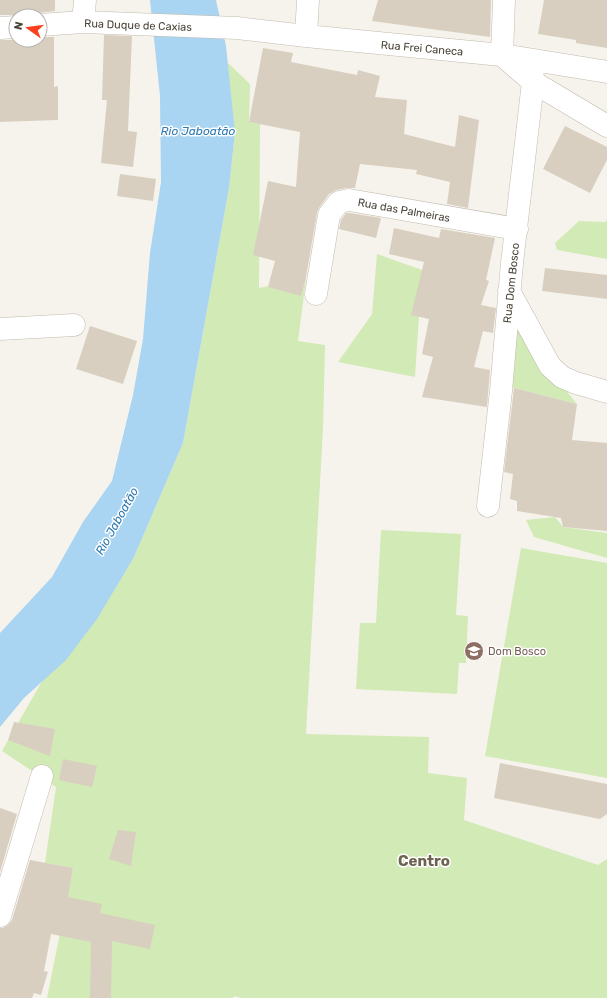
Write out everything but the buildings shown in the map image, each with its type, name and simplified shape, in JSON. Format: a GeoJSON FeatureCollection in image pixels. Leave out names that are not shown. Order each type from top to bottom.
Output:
{"type":"FeatureCollection","features":[{"type":"Feature","properties":{"kind":"street"},"geometry":{"type":"LineString","coordinates":[[84,22],[85,0]]}},
{"type":"Feature","properties":{"kind":"street"},"geometry":{"type":"LineString","coordinates":[[306,36],[308,0]]}},
{"type":"Feature","properties":{"kind":"street"},"geometry":{"type":"LineString","coordinates":[[504,0],[502,55],[533,82],[607,126]]}},
{"type":"Feature","properties":{"kind":"street","name":"Rua Duque de Caxias"},"geometry":{"type":"LineString","coordinates":[[48,24],[84,22],[237,28]]}},
{"type":"Feature","properties":{"kind":"street","name":"Rua Frei Caneca"},"geometry":{"type":"LineString","coordinates":[[237,28],[502,55],[607,72]]}},
{"type":"Feature","properties":{"kind":"street","name":"Rua Dom Bosco"},"geometry":{"type":"LineString","coordinates":[[488,506],[501,391],[509,290],[533,82],[532,60]]}},
{"type":"Feature","properties":{"kind":"street","name":"Rua das Palmeiras"},"geometry":{"type":"LineString","coordinates":[[316,294],[329,215],[339,202],[348,200],[517,229]]}},
{"type":"Feature","properties":{"kind":"street"},"geometry":{"type":"LineString","coordinates":[[509,290],[550,366],[562,377],[576,383],[607,392]]}},
{"type":"Feature","properties":{"kind":"street"},"geometry":{"type":"LineString","coordinates":[[0,329],[74,325]]}},
{"type":"Feature","properties":{"kind":"street"},"geometry":{"type":"LineString","coordinates":[[0,916],[42,776]]}},
{"type":"Feature","properties":{"kind":"green space"},"geometry":{"type":"Polygon","coordinates":[[[227,62],[250,84],[249,122],[260,124],[259,288],[306,279],[298,341],[325,345],[323,429],[306,734],[429,737],[428,773],[467,778],[464,820],[598,865],[607,859],[607,998],[242,998],[234,996],[233,998],[47,998],[73,868],[45,863],[56,787],[2,751],[41,683],[81,640],[134,557],[183,443],[229,188],[235,132],[227,62]]]}},
{"type":"Feature","properties":{"kind":"green space"},"geometry":{"type":"Polygon","coordinates":[[[607,220],[607,259],[557,250],[555,243],[579,221],[605,222],[607,220]]]}},
{"type":"Feature","properties":{"kind":"green space"},"geometry":{"type":"Polygon","coordinates":[[[377,254],[422,270],[415,377],[338,362],[372,314],[377,254]]]}},
{"type":"Feature","properties":{"kind":"green space"},"geometry":{"type":"Polygon","coordinates":[[[520,321],[552,373],[577,404],[506,386],[512,329],[520,321]]]}},
{"type":"Feature","properties":{"kind":"green space"},"geometry":{"type":"Polygon","coordinates":[[[555,517],[563,527],[607,533],[607,558],[534,537],[526,520],[555,517]]]}},
{"type":"Feature","properties":{"kind":"green space"},"geometry":{"type":"Polygon","coordinates":[[[381,530],[461,534],[456,615],[468,616],[466,663],[459,663],[457,694],[356,689],[360,623],[376,623],[381,530]]]}},
{"type":"Feature","properties":{"kind":"green space"},"geometry":{"type":"Polygon","coordinates":[[[521,548],[607,563],[607,778],[485,756],[521,548]]]}},
{"type":"Feature","properties":{"kind":"water","name":"Rio Jaboatão"},"geometry":{"type":"Polygon","coordinates":[[[150,0],[216,0],[226,46],[235,132],[229,188],[183,443],[134,557],[97,619],[66,660],[24,698],[0,727],[0,633],[52,577],[83,522],[112,481],[133,395],[143,339],[150,253],[161,182],[160,96],[150,0]]]}},
{"type":"Feature","properties":{"kind":"place","name":"Dom Bosco"},"geometry":{"type":"Point","coordinates":[474,651]}},
{"type":"Feature","properties":{"kind":"district","name":"Centro"},"geometry":{"type":"Point","coordinates":[424,861]}}]}
